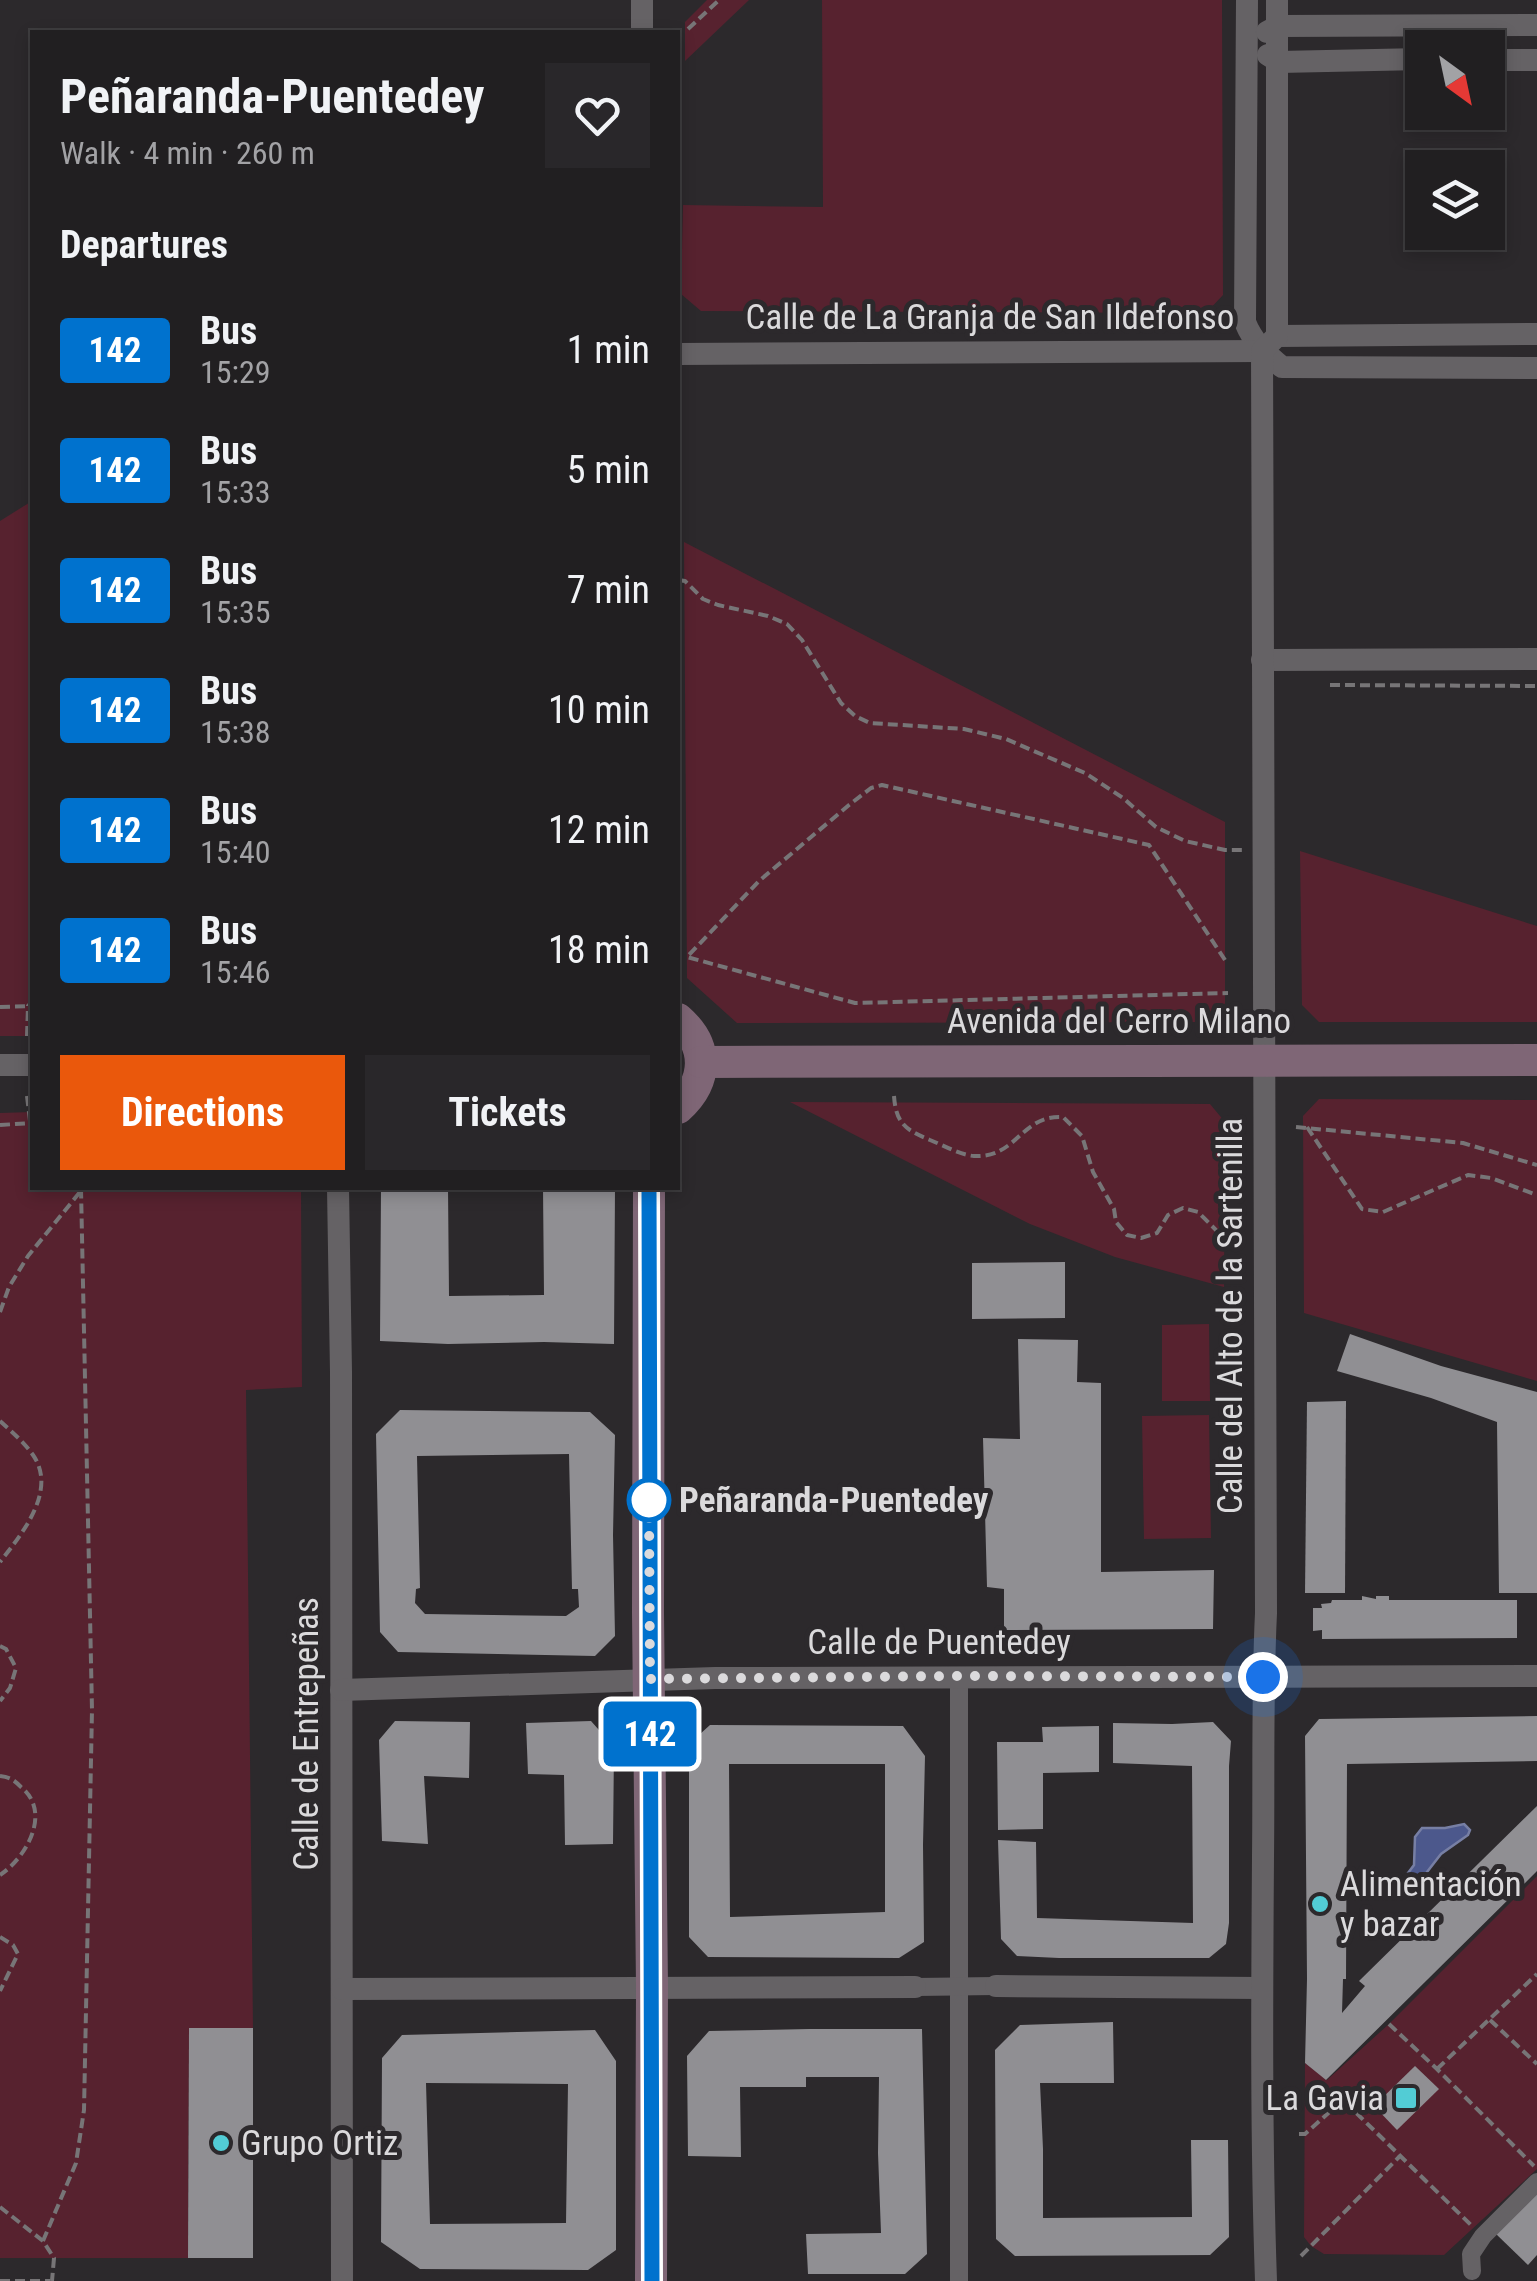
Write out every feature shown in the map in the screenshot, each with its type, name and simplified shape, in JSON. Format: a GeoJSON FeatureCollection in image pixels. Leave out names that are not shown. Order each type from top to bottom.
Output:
{"type":"FeatureCollection","features":[{"type":"Feature","properties":{"kind":"main road"},"geometry":{"type":"LineString","coordinates":[[680,1021],[699,1046],[701,1062],[692,1095],[680,1106]]}},
{"type":"Feature","properties":{"kind":"main road","name":"Avenida del Cerro Milano"},"geometry":{"type":"LineString","coordinates":[[701,1062],[1537,1060]]}},
{"type":"Feature","properties":{"kind":"main road"},"geometry":{"type":"LineString","coordinates":[[649,1190],[652,2281]]}},
{"type":"Feature","properties":{"kind":"street"},"geometry":{"type":"LineString","coordinates":[[642,0],[642,30]]}},
{"type":"Feature","properties":{"kind":"street","name":"Calle del Alto de la Sartenilla"},"geometry":{"type":"LineString","coordinates":[[1247,0],[1244,322],[1251,336],[1270,343]]}},
{"type":"Feature","properties":{"kind":"street","name":"Calle del Alto de la Sartenilla"},"geometry":{"type":"LineString","coordinates":[[1266,2281],[1261,1988],[1266,1612],[1262,660],[1278,0]]}},
{"type":"Feature","properties":{"kind":"street"},"geometry":{"type":"LineString","coordinates":[[1405,60],[1279,62],[1248,41],[1278,26],[1537,25]]}},
{"type":"Feature","properties":{"kind":"street"},"geometry":{"type":"LineString","coordinates":[[1505,60],[1537,60]]}},
{"type":"Feature","properties":{"kind":"street","name":"Calle de La Granja de San Ildefonso"},"geometry":{"type":"LineString","coordinates":[[680,354],[1270,343],[1351,334],[1537,334]]}},
{"type":"Feature","properties":{"kind":"street","name":"Calle de La Granja de San Ildefonso"},"geometry":{"type":"LineString","coordinates":[[1270,343],[1282,367],[1537,368]]}},
{"type":"Feature","properties":{"kind":"street"},"geometry":{"type":"LineString","coordinates":[[1262,660],[1537,659]]}},
{"type":"Feature","properties":{"kind":"street"},"geometry":{"type":"LineString","coordinates":[[0,1065],[30,1065]]}},
{"type":"Feature","properties":{"kind":"street","name":"Calle de Entrepeñas"},"geometry":{"type":"LineString","coordinates":[[338,1190],[342,2281]]}},
{"type":"Feature","properties":{"kind":"street"},"geometry":{"type":"LineString","coordinates":[[958,1676],[959,2281]]}},
{"type":"Feature","properties":{"kind":"street","name":"Calle de Puentedey"},"geometry":{"type":"LineString","coordinates":[[341,1690],[650,1679],[1537,1676]]}},
{"type":"Feature","properties":{"kind":"street"},"geometry":{"type":"LineString","coordinates":[[342,1988],[1261,1988]]}},
{"type":"Feature","properties":{"kind":"street"},"geometry":{"type":"LineString","coordinates":[[1472,2270],[1471,2254],[1483,2236],[1537,2182]]}},
{"type":"Feature","properties":{"kind":"path"},"geometry":{"type":"LineString","coordinates":[[688,30],[719,0]]}},
{"type":"Feature","properties":{"kind":"path"},"geometry":{"type":"LineString","coordinates":[[680,580],[703,599],[787,624],[802,640],[841,703],[870,724],[964,730],[1006,739],[1085,773],[1123,798],[1156,827],[1186,841],[1225,850],[1264,850]]}},
{"type":"Feature","properties":{"kind":"path"},"geometry":{"type":"LineString","coordinates":[[1330,685],[1537,686]]}},
{"type":"Feature","properties":{"kind":"path"},"geometry":{"type":"LineString","coordinates":[[1226,960],[1149,845],[882,784],[849,805],[759,881],[687,958],[854,1003],[1228,994]]}},
{"type":"Feature","properties":{"kind":"path"},"geometry":{"type":"LineString","coordinates":[[0,1007],[30,1005]]}},
{"type":"Feature","properties":{"kind":"path"},"geometry":{"type":"LineString","coordinates":[[27,1036],[30,1013]]}},
{"type":"Feature","properties":{"kind":"path"},"geometry":{"type":"LineString","coordinates":[[28,1096],[30,1113]]}},
{"type":"Feature","properties":{"kind":"path"},"geometry":{"type":"LineString","coordinates":[[894,1096],[898,1117],[908,1130],[972,1156],[993,1154],[1010,1146],[1030,1126],[1048,1116],[1063,1117],[1082,1136],[1092,1172],[1114,1209],[1116,1222],[1127,1234],[1141,1238],[1157,1233],[1168,1215],[1183,1208],[1198,1212],[1229,1239]]}},
{"type":"Feature","properties":{"kind":"path"},"geometry":{"type":"LineString","coordinates":[[0,1125],[30,1122]]}},
{"type":"Feature","properties":{"kind":"path"},"geometry":{"type":"LineString","coordinates":[[1296,1127],[1463,1143],[1537,1165]]}},
{"type":"Feature","properties":{"kind":"path"},"geometry":{"type":"LineString","coordinates":[[1307,1127],[1362,1209],[1383,1212],[1468,1174],[1537,1195]]}},
{"type":"Feature","properties":{"kind":"path"},"geometry":{"type":"LineString","coordinates":[[0,1312],[28,1256],[79,1190]]}},
{"type":"Feature","properties":{"kind":"path"},"geometry":{"type":"LineString","coordinates":[[43,2241],[76,2162],[84,2110],[92,1710],[81,1190]]}},
{"type":"Feature","properties":{"kind":"path"},"geometry":{"type":"LineString","coordinates":[[0,1421],[36,1459],[40,1481],[38,1502],[31,1518],[0,1562]]}},
{"type":"Feature","properties":{"kind":"path"},"geometry":{"type":"LineString","coordinates":[[0,1646],[16,1668],[10,1688],[0,1700]]}},
{"type":"Feature","properties":{"kind":"path"},"geometry":{"type":"LineString","coordinates":[[0,1776],[10,1777],[31,1795],[36,1818],[30,1844],[13,1867],[0,1875]]}},
{"type":"Feature","properties":{"kind":"path"},"geometry":{"type":"LineString","coordinates":[[0,1937],[13,1944],[18,1954],[0,1991]]}},
{"type":"Feature","properties":{"kind":"path"},"geometry":{"type":"LineString","coordinates":[[1437,2069],[1537,1974]]}},
{"type":"Feature","properties":{"kind":"path"},"geometry":{"type":"LineString","coordinates":[[1490,2020],[1537,2064]]}},
{"type":"Feature","properties":{"kind":"path"},"geometry":{"type":"LineString","coordinates":[[1389,2024],[1537,2170]]}},
{"type":"Feature","properties":{"kind":"path"},"geometry":{"type":"LineString","coordinates":[[1299,2134],[1305,2134],[1342,2100],[1483,2236]]}},
{"type":"Feature","properties":{"kind":"path"},"geometry":{"type":"LineString","coordinates":[[1301,2256],[1400,2156]]}},
{"type":"Feature","properties":{"kind":"path"},"geometry":{"type":"LineString","coordinates":[[0,2207],[43,2241],[54,2258],[52,2281],[0,2281]]}},
{"type":"Feature","properties":{"kind":"shaded area"},"geometry":{"type":"Polygon","coordinates":[[[707,0],[749,0],[685,61],[685,22],[707,0]]]}},
{"type":"Feature","properties":{"kind":"shaded area"},"geometry":{"type":"Polygon","coordinates":[[[822,0],[1222,0],[1223,295],[1206,313],[701,311],[681,294],[683,205],[823,207],[822,0]]]}},
{"type":"Feature","properties":{"kind":"shaded area"},"geometry":{"type":"Polygon","coordinates":[[[30,502],[30,1036],[0,1036],[0,521],[30,502]]]}},
{"type":"Feature","properties":{"kind":"shaded area"},"geometry":{"type":"Polygon","coordinates":[[[684,542],[1225,822],[1225,1008],[1211,1022],[737,1023],[687,978],[684,542]]]}},
{"type":"Feature","properties":{"kind":"shaded area"},"geometry":{"type":"Polygon","coordinates":[[[1300,851],[1537,926],[1537,1022],[1319,1022],[1302,1005],[1300,851]]]}},
{"type":"Feature","properties":{"kind":"shaded area"},"geometry":{"type":"Polygon","coordinates":[[[1319,1099],[1537,1100],[1537,1381],[1304,1313],[1303,1116],[1319,1099]]]}},
{"type":"Feature","properties":{"kind":"shaded area"},"geometry":{"type":"Polygon","coordinates":[[[790,1102],[1210,1104],[1225,1122],[1224,1287],[1115,1257],[1030,1224],[790,1102]]]}},
{"type":"Feature","properties":{"kind":"shaded area"},"geometry":{"type":"Polygon","coordinates":[[[30,1112],[30,1190],[301,1190],[302,1387],[246,1390],[253,2028],[189,2029],[188,2258],[0,2258],[0,1113],[30,1112]]]}},
{"type":"Feature","properties":{"kind":"shaded area"},"geometry":{"type":"Polygon","coordinates":[[[1209,1324],[1210,1401],[1162,1401],[1162,1325],[1209,1324]]]}},
{"type":"Feature","properties":{"kind":"shaded area"},"geometry":{"type":"Polygon","coordinates":[[[1209,1415],[1211,1538],[1144,1539],[1142,1416],[1209,1415]]]}},
{"type":"Feature","properties":{"kind":"shaded area"},"geometry":{"type":"Polygon","coordinates":[[[1537,1876],[1537,2169],[1444,2255],[1324,2254],[1304,2237],[1305,2063],[1327,2080],[1389,2024],[1537,1876]]]}},
{"type":"Feature","properties":{"kind":"water"},"geometry":{"type":"Polygon","coordinates":[[[1464,1824],[1470,1830],[1468,1835],[1441,1854],[1420,1881],[1411,1882],[1408,1873],[1414,1865],[1415,1837],[1422,1828],[1464,1824]]]}},
{"type":"Feature","properties":{"kind":"building"},"geometry":{"type":"Polygon","coordinates":[[[381,1190],[448,1190],[449,1296],[544,1295],[543,1190],[615,1190],[614,1344],[380,1341],[381,1190]]]}},
{"type":"Feature","properties":{"kind":"building"},"geometry":{"type":"Polygon","coordinates":[[[1065,1262],[1065,1318],[972,1319],[972,1263],[1065,1262]]]}},
{"type":"Feature","properties":{"kind":"building"},"geometry":{"type":"Polygon","coordinates":[[[1350,1334],[1441,1366],[1537,1392],[1537,1593],[1499,1593],[1497,1422],[1337,1371],[1350,1334]]]}},
{"type":"Feature","properties":{"kind":"building"},"geometry":{"type":"Polygon","coordinates":[[[1018,1339],[1078,1340],[1077,1382],[1101,1383],[1101,1572],[1214,1570],[1213,1629],[1004,1630],[1004,1589],[987,1587],[983,1438],[1020,1439],[1018,1339]]]}},
{"type":"Feature","properties":{"kind":"building"},"geometry":{"type":"Polygon","coordinates":[[[1346,1401],[1345,1593],[1305,1593],[1307,1402],[1346,1401]]]}},
{"type":"Feature","properties":{"kind":"building"},"geometry":{"type":"Polygon","coordinates":[[[400,1410],[590,1412],[615,1435],[615,1636],[595,1656],[398,1652],[380,1632],[376,1434],[400,1410]],[[569,1454],[417,1456],[420,1588],[416,1589],[415,1603],[425,1614],[566,1616],[579,1607],[578,1589],[572,1589],[569,1454]]]}},
{"type":"Feature","properties":{"kind":"building"},"geometry":{"type":"Polygon","coordinates":[[[1362,1596],[1389,1596],[1389,1600],[1517,1600],[1517,1638],[1322,1639],[1322,1630],[1313,1631],[1313,1608],[1322,1608],[1321,1604],[1332,1600],[1362,1600],[1362,1596]]]}},
{"type":"Feature","properties":{"kind":"building"},"geometry":{"type":"Polygon","coordinates":[[[1537,1716],[1537,1761],[1347,1764],[1346,1979],[1342,2013],[1365,1986],[1359,1981],[1537,1806],[1537,1871],[1326,2080],[1305,2063],[1305,1736],[1319,1719],[1537,1716]]]}},
{"type":"Feature","properties":{"kind":"building"},"geometry":{"type":"Polygon","coordinates":[[[395,1721],[470,1722],[469,1778],[424,1776],[428,1844],[382,1841],[379,1740],[395,1721]]]}},
{"type":"Feature","properties":{"kind":"building"},"geometry":{"type":"Polygon","coordinates":[[[591,1721],[614,1747],[613,1844],[565,1845],[564,1775],[528,1774],[526,1723],[591,1721]]]}},
{"type":"Feature","properties":{"kind":"building"},"geometry":{"type":"Polygon","coordinates":[[[1213,1722],[1231,1741],[1226,1944],[1209,1958],[1017,1956],[1001,1939],[998,1840],[1036,1842],[1037,1918],[1193,1923],[1192,1766],[1113,1763],[1113,1723],[1213,1722]]]}},
{"type":"Feature","properties":{"kind":"building"},"geometry":{"type":"Polygon","coordinates":[[[710,1725],[903,1726],[925,1756],[924,1942],[899,1958],[708,1957],[689,1937],[689,1744],[710,1725]],[[729,1764],[730,1917],[885,1912],[885,1764],[729,1764]]]}},
{"type":"Feature","properties":{"kind":"building"},"geometry":{"type":"Polygon","coordinates":[[[1099,1726],[1099,1772],[1043,1773],[1043,1829],[998,1830],[997,1742],[1043,1742],[1042,1727],[1099,1726]]]}},
{"type":"Feature","properties":{"kind":"building"},"geometry":{"type":"Polygon","coordinates":[[[1113,2022],[1114,2083],[1040,2083],[1043,2218],[1192,2217],[1191,2140],[1228,2140],[1229,2237],[1210,2255],[1015,2256],[996,2239],[995,2050],[1020,2025],[1113,2022]]]}},
{"type":"Feature","properties":{"kind":"building","name":"Grupo Ortiz"},"geometry":{"type":"Polygon","coordinates":[[[189,2028],[253,2028],[253,2258],[188,2258],[189,2028]]]}},
{"type":"Feature","properties":{"kind":"building"},"geometry":{"type":"Polygon","coordinates":[[[922,2029],[927,2254],[905,2274],[808,2274],[806,2234],[881,2233],[879,2077],[806,2077],[806,2087],[740,2087],[741,2157],[688,2156],[687,2056],[709,2031],[922,2029]]]}},
{"type":"Feature","properties":{"kind":"building"},"geometry":{"type":"Polygon","coordinates":[[[595,2030],[616,2061],[616,2250],[588,2270],[420,2269],[381,2242],[382,2058],[402,2035],[595,2030]],[[426,2083],[430,2224],[566,2223],[568,2084],[426,2083]]]}},
{"type":"Feature","properties":{"kind":"building","name":"La Gavia"},"geometry":{"type":"Polygon","coordinates":[[[1415,2066],[1439,2089],[1397,2130],[1374,2106],[1415,2066]]]}},
{"type":"Feature","properties":{"kind":"building"},"geometry":{"type":"Polygon","coordinates":[[[1537,2194],[1537,2255],[1528,2265],[1496,2234],[1537,2194]]]}},
{"type":"Feature","properties":{"kind":"bus line","name":"142"},"geometry":{"type":"LineString","coordinates":[[649,1190],[652,2281]]}},
{"type":"Feature","properties":{"kind":"place","name":"Peñaranda-Puentedey"},"geometry":{"type":"Point","coordinates":[649,1500]}},
{"type":"Feature","properties":{"kind":"place","name":"Alimentación y bazar"},"geometry":{"type":"Point","coordinates":[1320,1904]}},
{"type":"Feature","properties":{"kind":"place","name":"La Gavia"},"geometry":{"type":"Point","coordinates":[1406,2098]}},
{"type":"Feature","properties":{"kind":"place","name":"Grupo Ortiz"},"geometry":{"type":"Point","coordinates":[221,2143]}},
{"type":"Feature","properties":{"kind":"route"},"geometry":{"type":"LineString","coordinates":[[649,1500],[650,1679],[1263,1677]]}}]}
